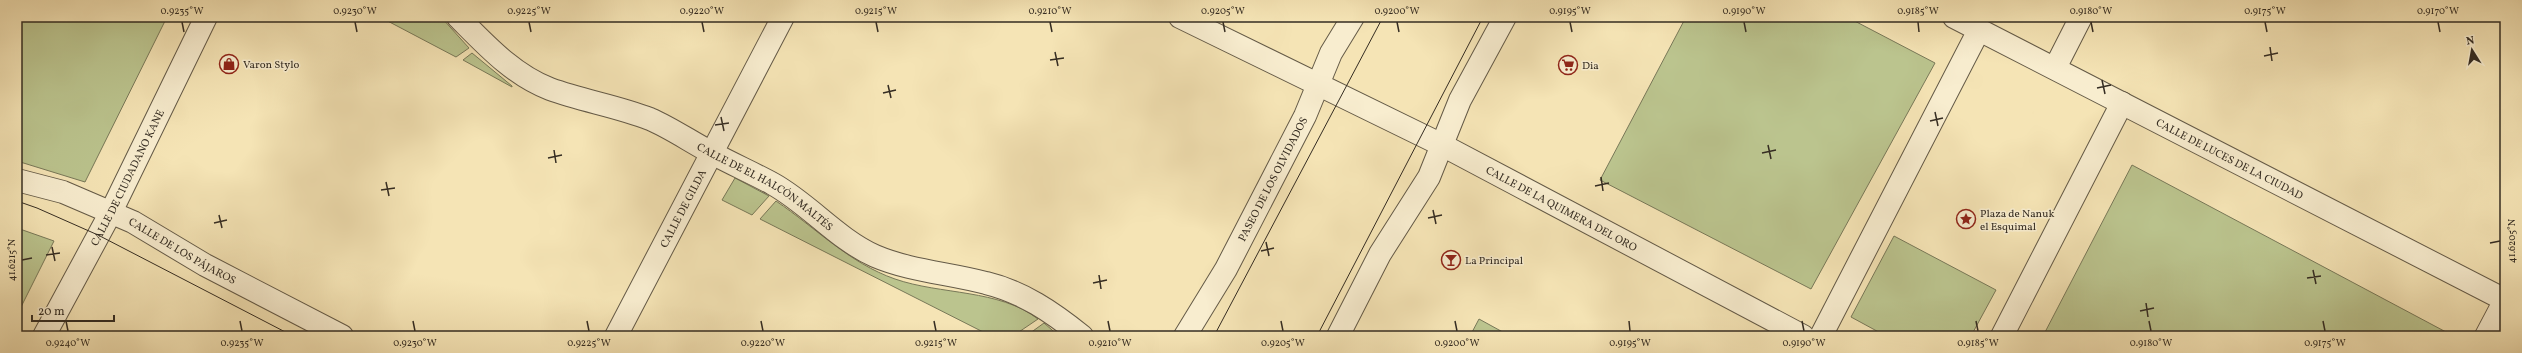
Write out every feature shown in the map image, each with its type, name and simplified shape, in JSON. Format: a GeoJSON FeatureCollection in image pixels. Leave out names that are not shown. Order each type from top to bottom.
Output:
{"type":"FeatureCollection","features":[{"type":"Feature","properties":{"kind":"street","name":"CALLE DE CIUDADANO KANE"},"geometry":{"type":"LineString","coordinates":[[44,336],[111,212],[206,17]]}},
{"type":"Feature","properties":{"kind":"street","name":"CALLE DE EL HALCÓN MALTÉS"},"geometry":{"type":"LineString","coordinates":[[458,17],[491,49],[527,77],[550,89],[627,110],[652,120],[786,192],[802,202],[845,238],[875,256],[927,272],[986,283],[1023,296],[1044,307],[1082,336]]}},
{"type":"Feature","properties":{"kind":"street","name":"CALLE DE GILDA"},"geometry":{"type":"LineString","coordinates":[[616,336],[783,17]]}},
{"type":"Feature","properties":{"kind":"street"},"geometry":{"type":"LineString","coordinates":[[1180,17],[1318,85]]}},
{"type":"Feature","properties":{"kind":"street","name":"PASEO DE LOS OLVIDADOS"},"geometry":{"type":"LineString","coordinates":[[1184,336],[1226,269],[1305,116],[1331,53],[1353,17]]}},
{"type":"Feature","properties":{"kind":"street"},"geometry":{"type":"LineString","coordinates":[[1338,336],[1380,254],[1429,177],[1460,100],[1505,17]]}},
{"type":"Feature","properties":{"kind":"street","name":"CALLE DE LUCES DE LA CIUDAD"},"geometry":{"type":"LineString","coordinates":[[1954,17],[2505,300]]}},
{"type":"Feature","properties":{"kind":"street"},"geometry":{"type":"LineString","coordinates":[[2055,68],[2081,17]]}},
{"type":"Feature","properties":{"kind":"street"},"geometry":{"type":"LineString","coordinates":[[1821,336],[1980,30]]}},
{"type":"Feature","properties":{"kind":"street","name":"CALLE DE LA QUIMERA DEL ORO"},"geometry":{"type":"LineString","coordinates":[[1318,85],[1442,145],[1803,336]]}},
{"type":"Feature","properties":{"kind":"street"},"geometry":{"type":"LineString","coordinates":[[2002,336],[2122,103]]}},
{"type":"Feature","properties":{"kind":"street","name":"CALLE DE LOS PÁJAROS"},"geometry":{"type":"LineString","coordinates":[[17,180],[63,192],[111,212],[150,231],[205,265],[342,336]]}},
{"type":"Feature","properties":{"kind":"street"},"geometry":{"type":"LineString","coordinates":[[2486,336],[2505,300]]}},
{"type":"Feature","properties":{"kind":"green space"},"geometry":{"type":"Polygon","coordinates":[[[17,17],[167,17],[85,182],[17,161],[17,17]]]}},
{"type":"Feature","properties":{"kind":"green space"},"geometry":{"type":"Polygon","coordinates":[[[380,17],[441,17],[469,48],[456,57],[380,17]]]}},
{"type":"Feature","properties":{"kind":"green space"},"geometry":{"type":"Polygon","coordinates":[[[1686,17],[1847,17],[1935,63],[1811,289],[1600,180],[1686,17]]]}},
{"type":"Feature","properties":{"kind":"green space"},"geometry":{"type":"Polygon","coordinates":[[[472,53],[512,86],[512,87],[463,60],[472,53]]]}},
{"type":"Feature","properties":{"kind":"green space"},"geometry":{"type":"Polygon","coordinates":[[[2132,165],[2446,332],[2444,336],[2043,336],[2132,165]]]}},
{"type":"Feature","properties":{"kind":"green space"},"geometry":{"type":"Polygon","coordinates":[[[735,178],[769,196],[752,215],[722,200],[735,178]]]}},
{"type":"Feature","properties":{"kind":"green space"},"geometry":{"type":"Polygon","coordinates":[[[776,201],[833,244],[878,272],[913,284],[988,297],[1006,302],[1023,309],[1038,319],[1013,336],[991,336],[760,219],[776,201]]]}},
{"type":"Feature","properties":{"kind":"green space"},"geometry":{"type":"Polygon","coordinates":[[[17,228],[54,241],[17,315],[17,228]]]}},
{"type":"Feature","properties":{"kind":"green space"},"geometry":{"type":"Polygon","coordinates":[[[1894,236],[1996,290],[1971,336],[1886,336],[1851,317],[1894,236]]]}},
{"type":"Feature","properties":{"kind":"green space"},"geometry":{"type":"Polygon","coordinates":[[[1479,319],[1510,336],[1470,336],[1479,319]]]}},
{"type":"Feature","properties":{"kind":"green space"},"geometry":{"type":"Polygon","coordinates":[[[1044,323],[1059,336],[1026,336],[1044,323]]]}},
{"type":"Feature","properties":{"kind":"tram line"},"geometry":{"type":"LineString","coordinates":[[1214,336],[1383,17]]}},
{"type":"Feature","properties":{"kind":"tram line"},"geometry":{"type":"LineString","coordinates":[[1317,336],[1483,17]]}},
{"type":"Feature","properties":{"kind":"tram line"},"geometry":{"type":"LineString","coordinates":[[17,201],[37,208],[98,235],[293,336]]}},
{"type":"Feature","properties":{"kind":"place","name":"Varon Stylo"},"geometry":{"type":"Point","coordinates":[229,64]}},
{"type":"Feature","properties":{"kind":"place","name":"Dia"},"geometry":{"type":"Point","coordinates":[1568,65]}},
{"type":"Feature","properties":{"kind":"place","name":"Plaza de Nanuk el Esquimal"},"geometry":{"type":"Point","coordinates":[1966,219]}},
{"type":"Feature","properties":{"kind":"place","name":"La Principal"},"geometry":{"type":"Point","coordinates":[1451,260]}}]}
